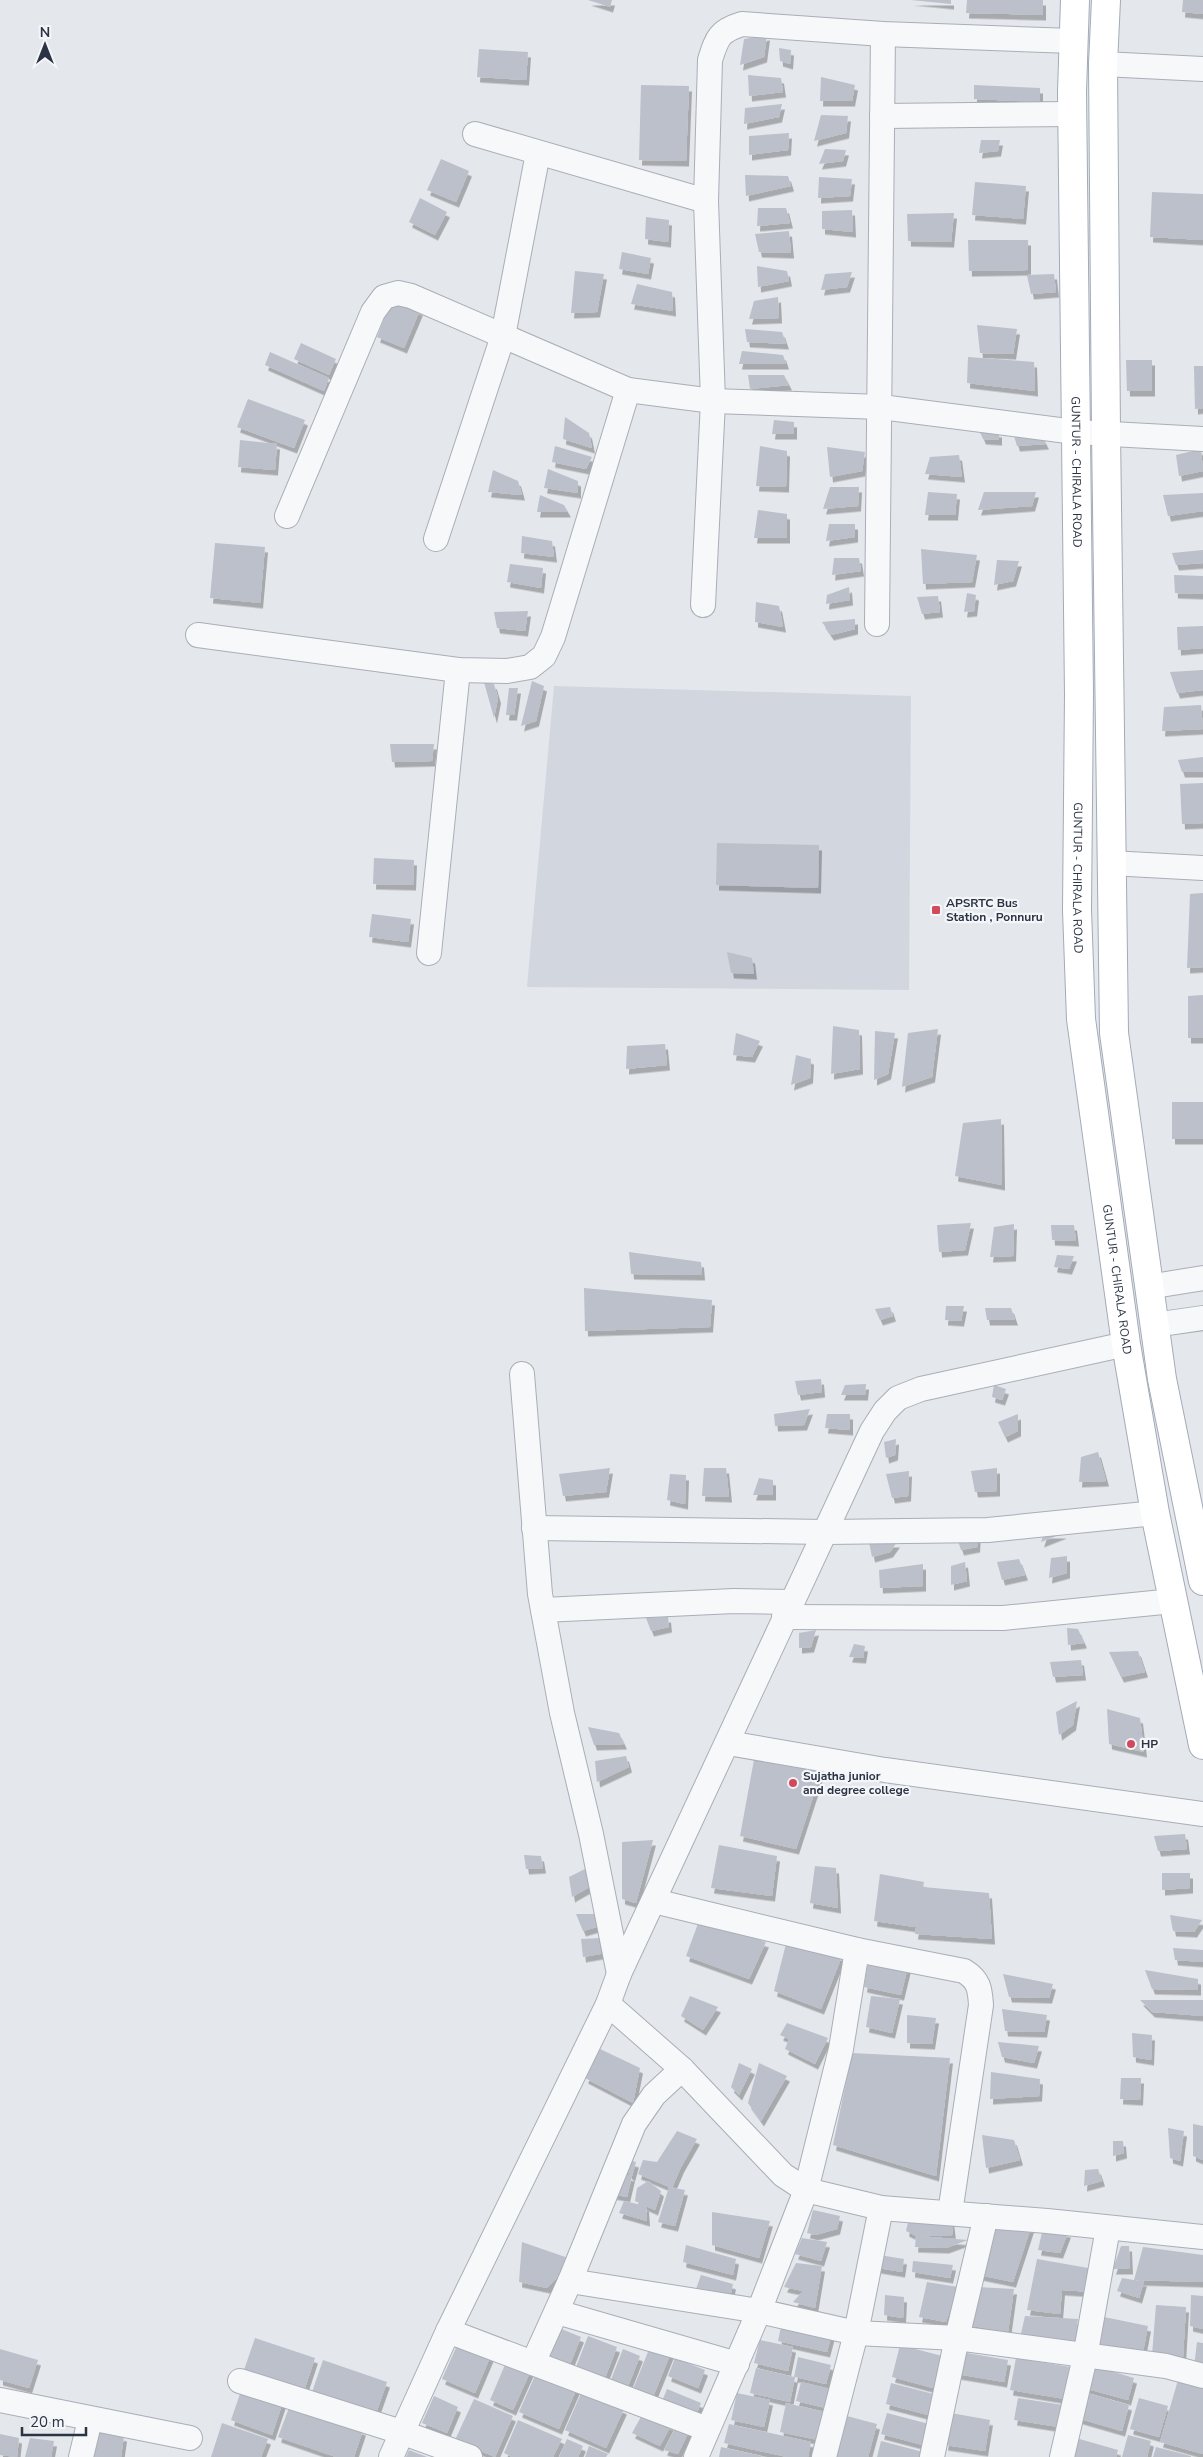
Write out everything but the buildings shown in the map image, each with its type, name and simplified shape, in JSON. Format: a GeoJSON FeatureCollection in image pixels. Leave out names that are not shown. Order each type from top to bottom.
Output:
{"type":"FeatureCollection","features":[{"type":"Feature","properties":{"kind":"main road","name":"GUNTUR - CHIRALA ROAD"},"geometry":{"type":"LineString","coordinates":[[1075,0],[1073,114],[1079,694],[1077,910],[1081,1019],[1126,1344],[1155,1513],[1203,1745]]}},
{"type":"Feature","properties":{"kind":"main road"},"geometry":{"type":"LineString","coordinates":[[1106,0],[1103,64],[1110,863],[1114,1033],[1162,1379],[1203,1580]]}},
{"type":"Feature","properties":{"kind":"street"},"geometry":{"type":"LineString","coordinates":[[703,605],[713,402],[706,201],[710,60],[716,42],[725,30],[742,24],[883,34],[1073,41]]}},
{"type":"Feature","properties":{"kind":"street"},"geometry":{"type":"LineString","coordinates":[[877,624],[881,408],[883,34]]}},
{"type":"Feature","properties":{"kind":"street"},"geometry":{"type":"LineString","coordinates":[[1103,64],[1203,69]]}},
{"type":"Feature","properties":{"kind":"street"},"geometry":{"type":"LineString","coordinates":[[882,116],[1073,114]]}},
{"type":"Feature","properties":{"kind":"street"},"geometry":{"type":"LineString","coordinates":[[475,134],[706,201]]}},
{"type":"Feature","properties":{"kind":"street"},"geometry":{"type":"LineString","coordinates":[[436,539],[503,336],[538,153]]}},
{"type":"Feature","properties":{"kind":"street"},"geometry":{"type":"LineString","coordinates":[[287,516],[373,312],[384,296],[398,293],[411,296],[628,390],[713,402],[881,408],[1075,432],[1106,432],[1203,439]]}},
{"type":"Feature","properties":{"kind":"street"},"geometry":{"type":"LineString","coordinates":[[198,635],[458,670],[507,671],[530,668],[544,656],[553,636],[628,390]]}},
{"type":"Feature","properties":{"kind":"street"},"geometry":{"type":"LineString","coordinates":[[429,953],[458,670]]}},
{"type":"Feature","properties":{"kind":"street"},"geometry":{"type":"LineString","coordinates":[[1110,863],[1203,868]]}},
{"type":"Feature","properties":{"kind":"street"},"geometry":{"type":"LineString","coordinates":[[1148,1287],[1203,1278]]}},
{"type":"Feature","properties":{"kind":"street"},"geometry":{"type":"LineString","coordinates":[[1154,1325],[1203,1318]]}},
{"type":"Feature","properties":{"kind":"street"},"geometry":{"type":"LineString","coordinates":[[391,2457],[448,2331],[608,2004],[619,1974],[728,1742],[787,1610],[826,1532],[872,1431],[885,1411],[898,1398],[921,1389],[1126,1344]]}},
{"type":"Feature","properties":{"kind":"street"},"geometry":{"type":"LineString","coordinates":[[522,1374],[534,1528],[543,1610],[562,1713],[591,1834],[619,1974]]}},
{"type":"Feature","properties":{"kind":"street"},"geometry":{"type":"LineString","coordinates":[[534,1528],[826,1532],[988,1530],[1155,1513]]}},
{"type":"Feature","properties":{"kind":"street"},"geometry":{"type":"LineString","coordinates":[[543,1610],[734,1601],[787,1610],[1003,1618],[1173,1601]]}},
{"type":"Feature","properties":{"kind":"street"},"geometry":{"type":"LineString","coordinates":[[728,1742],[885,1770],[1203,1814]]}},
{"type":"Feature","properties":{"kind":"street"},"geometry":{"type":"LineString","coordinates":[[654,1901],[857,1950],[964,1971],[974,1976],[980,1988],[981,2005],[950,2213]]}},
{"type":"Feature","properties":{"kind":"street"},"geometry":{"type":"LineString","coordinates":[[696,2457],[759,2311],[806,2190],[841,2049],[857,1950]]}},
{"type":"Feature","properties":{"kind":"street"},"geometry":{"type":"LineString","coordinates":[[608,2004],[682,2069],[783,2175],[806,2190],[881,2208],[1203,2237]]}},
{"type":"Feature","properties":{"kind":"street"},"geometry":{"type":"LineString","coordinates":[[533,2363],[557,2312],[634,2124],[654,2095],[682,2069]]}},
{"type":"Feature","properties":{"kind":"street"},"geometry":{"type":"LineString","coordinates":[[824,2457],[856,2333],[881,2208]]}},
{"type":"Feature","properties":{"kind":"street"},"geometry":{"type":"LineString","coordinates":[[932,2457],[957,2338],[986,2216]]}},
{"type":"Feature","properties":{"kind":"street"},"geometry":{"type":"LineString","coordinates":[[1062,2457],[1085,2357],[1108,2228]]}},
{"type":"Feature","properties":{"kind":"street"},"geometry":{"type":"LineString","coordinates":[[570,2281],[759,2311],[856,2333],[957,2338],[1085,2357],[1166,2366],[1203,2376]]}},
{"type":"Feature","properties":{"kind":"street"},"geometry":{"type":"LineString","coordinates":[[557,2312],[737,2364]]}},
{"type":"Feature","properties":{"kind":"street"},"geometry":{"type":"LineString","coordinates":[[448,2331],[707,2429]]}},
{"type":"Feature","properties":{"kind":"street"},"geometry":{"type":"LineString","coordinates":[[240,2381],[401,2432],[470,2457]]}},
{"type":"Feature","properties":{"kind":"street"},"geometry":{"type":"LineString","coordinates":[[0,2400],[90,2420],[190,2438]]}},
{"type":"Feature","properties":{"kind":"street"},"geometry":{"type":"LineString","coordinates":[[81,2457],[90,2420]]}},
{"type":"Feature","properties":{"kind":"shaded area"},"geometry":{"type":"Polygon","coordinates":[[[554,686],[911,696],[909,990],[527,987],[554,686]]]}},
{"type":"Feature","properties":{"kind":"place","name":"APSRTC Bus Station , Ponnuru"},"geometry":{"type":"Point","coordinates":[936,910]}},
{"type":"Feature","properties":{"kind":"place","name":"HP"},"geometry":{"type":"Point","coordinates":[1131,1744]}},
{"type":"Feature","properties":{"kind":"place","name":"Sujatha junior and degree college"},"geometry":{"type":"Point","coordinates":[793,1783]}}]}
